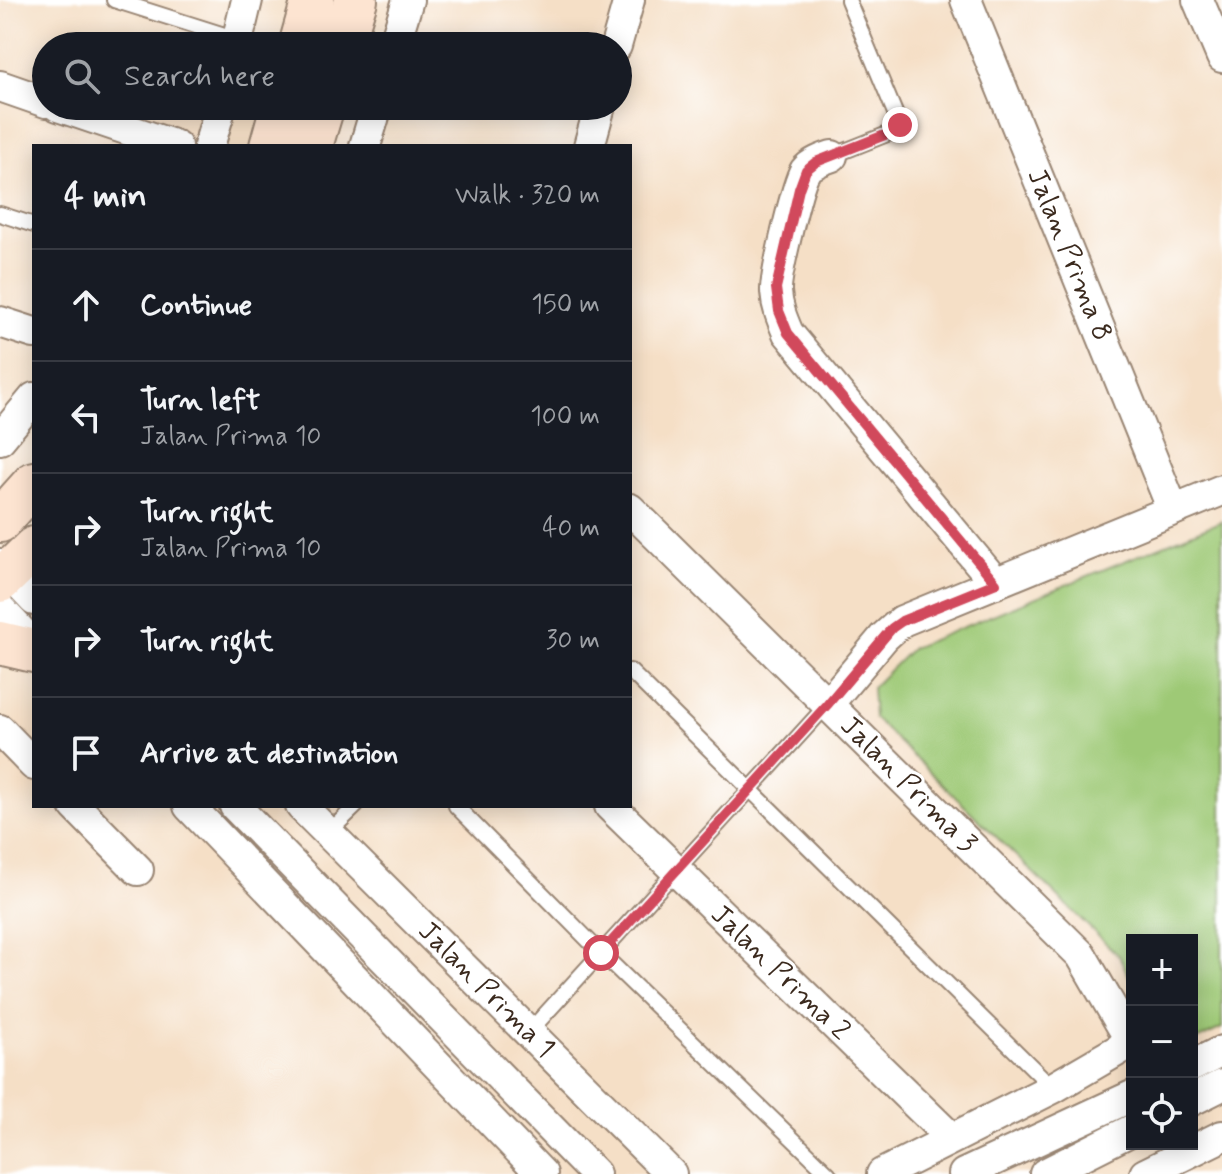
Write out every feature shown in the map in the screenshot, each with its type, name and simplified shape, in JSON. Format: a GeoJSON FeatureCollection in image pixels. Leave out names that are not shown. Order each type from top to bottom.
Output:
{"type":"FeatureCollection","features":[{"type":"Feature","properties":{"kind":"street"},"geometry":{"type":"LineString","coordinates":[[239,32],[247,0]]}},
{"type":"Feature","properties":{"kind":"street"},"geometry":{"type":"LineString","coordinates":[[304,32],[313,0]]}},
{"type":"Feature","properties":{"kind":"street"},"geometry":{"type":"LineString","coordinates":[[346,32],[356,0]]}},
{"type":"Feature","properties":{"kind":"street"},"geometry":{"type":"LineString","coordinates":[[398,32],[408,0]]}},
{"type":"Feature","properties":{"kind":"street"},"geometry":{"type":"LineString","coordinates":[[620,32],[629,0]]}},
{"type":"Feature","properties":{"kind":"street","name":"Jalan Prima 8"},"geometry":{"type":"LineString","coordinates":[[966,0],[1173,510]]}},
{"type":"Feature","properties":{"kind":"street"},"geometry":{"type":"LineString","coordinates":[[1198,0],[1222,57]]}},
{"type":"Feature","properties":{"kind":"street"},"geometry":{"type":"LineString","coordinates":[[0,86],[32,97]]}},
{"type":"Feature","properties":{"kind":"street"},"geometry":{"type":"LineString","coordinates":[[99,120],[170,144]]}},
{"type":"Feature","properties":{"kind":"street"},"geometry":{"type":"LineString","coordinates":[[210,144],[217,120]]}},
{"type":"Feature","properties":{"kind":"street"},"geometry":{"type":"LineString","coordinates":[[272,144],[278,120]]}},
{"type":"Feature","properties":{"kind":"street"},"geometry":{"type":"LineString","coordinates":[[312,144],[319,120]]}},
{"type":"Feature","properties":{"kind":"street"},"geometry":{"type":"LineString","coordinates":[[366,144],[373,120]]}},
{"type":"Feature","properties":{"kind":"street"},"geometry":{"type":"LineString","coordinates":[[590,144],[596,120]]}},
{"type":"Feature","properties":{"kind":"street"},"geometry":{"type":"LineString","coordinates":[[832,156],[806,170],[799,189],[776,288],[779,311],[788,333],[996,583]]}},
{"type":"Feature","properties":{"kind":"street"},"geometry":{"type":"LineString","coordinates":[[0,322],[32,332]]}},
{"type":"Feature","properties":{"kind":"street"},"geometry":{"type":"LineString","coordinates":[[0,439],[32,400]]}},
{"type":"Feature","properties":{"kind":"street"},"geometry":{"type":"LineString","coordinates":[[0,521],[32,485]]}},
{"type":"Feature","properties":{"kind":"street"},"geometry":{"type":"LineString","coordinates":[[827,705],[892,628],[902,621],[1222,490]]}},
{"type":"Feature","properties":{"kind":"street","name":"Jalan Prima 3"},"geometry":{"type":"LineString","coordinates":[[633,519],[1081,955],[1126,1032]]}},
{"type":"Feature","properties":{"kind":"street"},"geometry":{"type":"LineString","coordinates":[[13,579],[32,639]]}},
{"type":"Feature","properties":{"kind":"street"},"geometry":{"type":"LineString","coordinates":[[0,643],[32,651]]}},
{"type":"Feature","properties":{"kind":"street"},"geometry":{"type":"LineString","coordinates":[[0,730],[32,763]]}},
{"type":"Feature","properties":{"kind":"street"},"geometry":{"type":"LineString","coordinates":[[77,808],[138,870]]}},
{"type":"Feature","properties":{"kind":"street"},"geometry":{"type":"LineString","coordinates":[[191,808],[542,1174]]}},
{"type":"Feature","properties":{"kind":"street"},"geometry":{"type":"LineString","coordinates":[[237,808],[595,1174]]}},
{"type":"Feature","properties":{"kind":"street","name":"Jalan Prima 1"},"geometry":{"type":"LineString","coordinates":[[303,808],[671,1174]]}},
{"type":"Feature","properties":{"kind":"street","name":"Jalan Prima 2"},"geometry":{"type":"LineString","coordinates":[[612,808],[951,1138]]}},
{"type":"Feature","properties":{"kind":"street"},"geometry":{"type":"LineString","coordinates":[[882,1174],[1053,1088],[1126,1045]]}},
{"type":"Feature","properties":{"kind":"street"},"geometry":{"type":"LineString","coordinates":[[1198,1063],[1222,1051]]}},
{"type":"Feature","properties":{"kind":"street"},"geometry":{"type":"LineString","coordinates":[[1198,1097],[1222,1085]]}},
{"type":"Feature","properties":{"kind":"street"},"geometry":{"type":"LineString","coordinates":[[964,1174],[1126,1099]]}},
{"type":"Feature","properties":{"kind":"street"},"geometry":{"type":"LineString","coordinates":[[1045,1174],[1126,1133]]}},
{"type":"Feature","properties":{"kind":"street"},"geometry":{"type":"LineString","coordinates":[[1145,1174],[1182,1166],[1222,1136]]}},
{"type":"Feature","properties":{"kind":"lane"},"geometry":{"type":"LineString","coordinates":[[114,0],[207,32]]}},
{"type":"Feature","properties":{"kind":"lane"},"geometry":{"type":"LineString","coordinates":[[832,156],[895,131],[900,125],[848,0]]}},
{"type":"Feature","properties":{"kind":"lane"},"geometry":{"type":"LineString","coordinates":[[0,214],[32,224]]}},
{"type":"Feature","properties":{"kind":"lane"},"geometry":{"type":"LineString","coordinates":[[632,673],[1053,1088]]}},
{"type":"Feature","properties":{"kind":"lane"},"geometry":{"type":"LineString","coordinates":[[528,1033],[827,705]]}},
{"type":"Feature","properties":{"kind":"lane"},"geometry":{"type":"LineString","coordinates":[[328,833],[354,808]]}},
{"type":"Feature","properties":{"kind":"lane"},"geometry":{"type":"LineString","coordinates":[[458,808],[601,953],[829,1174]]}},
{"type":"Feature","properties":{"kind":"green space"},"geometry":{"type":"Polygon","coordinates":[[[1222,521],[1222,1028],[1198,1039],[1198,934],[1126,934],[1126,970],[1119,956],[874,718],[872,688],[912,648],[1222,521]]]}},
{"type":"Feature","properties":{"kind":"route"},"geometry":{"type":"LineString","coordinates":[[601,953],[827,705],[892,628],[902,621],[996,583],[788,333],[779,311],[776,288],[806,170],[816,162],[895,131],[900,125]]}}]}
